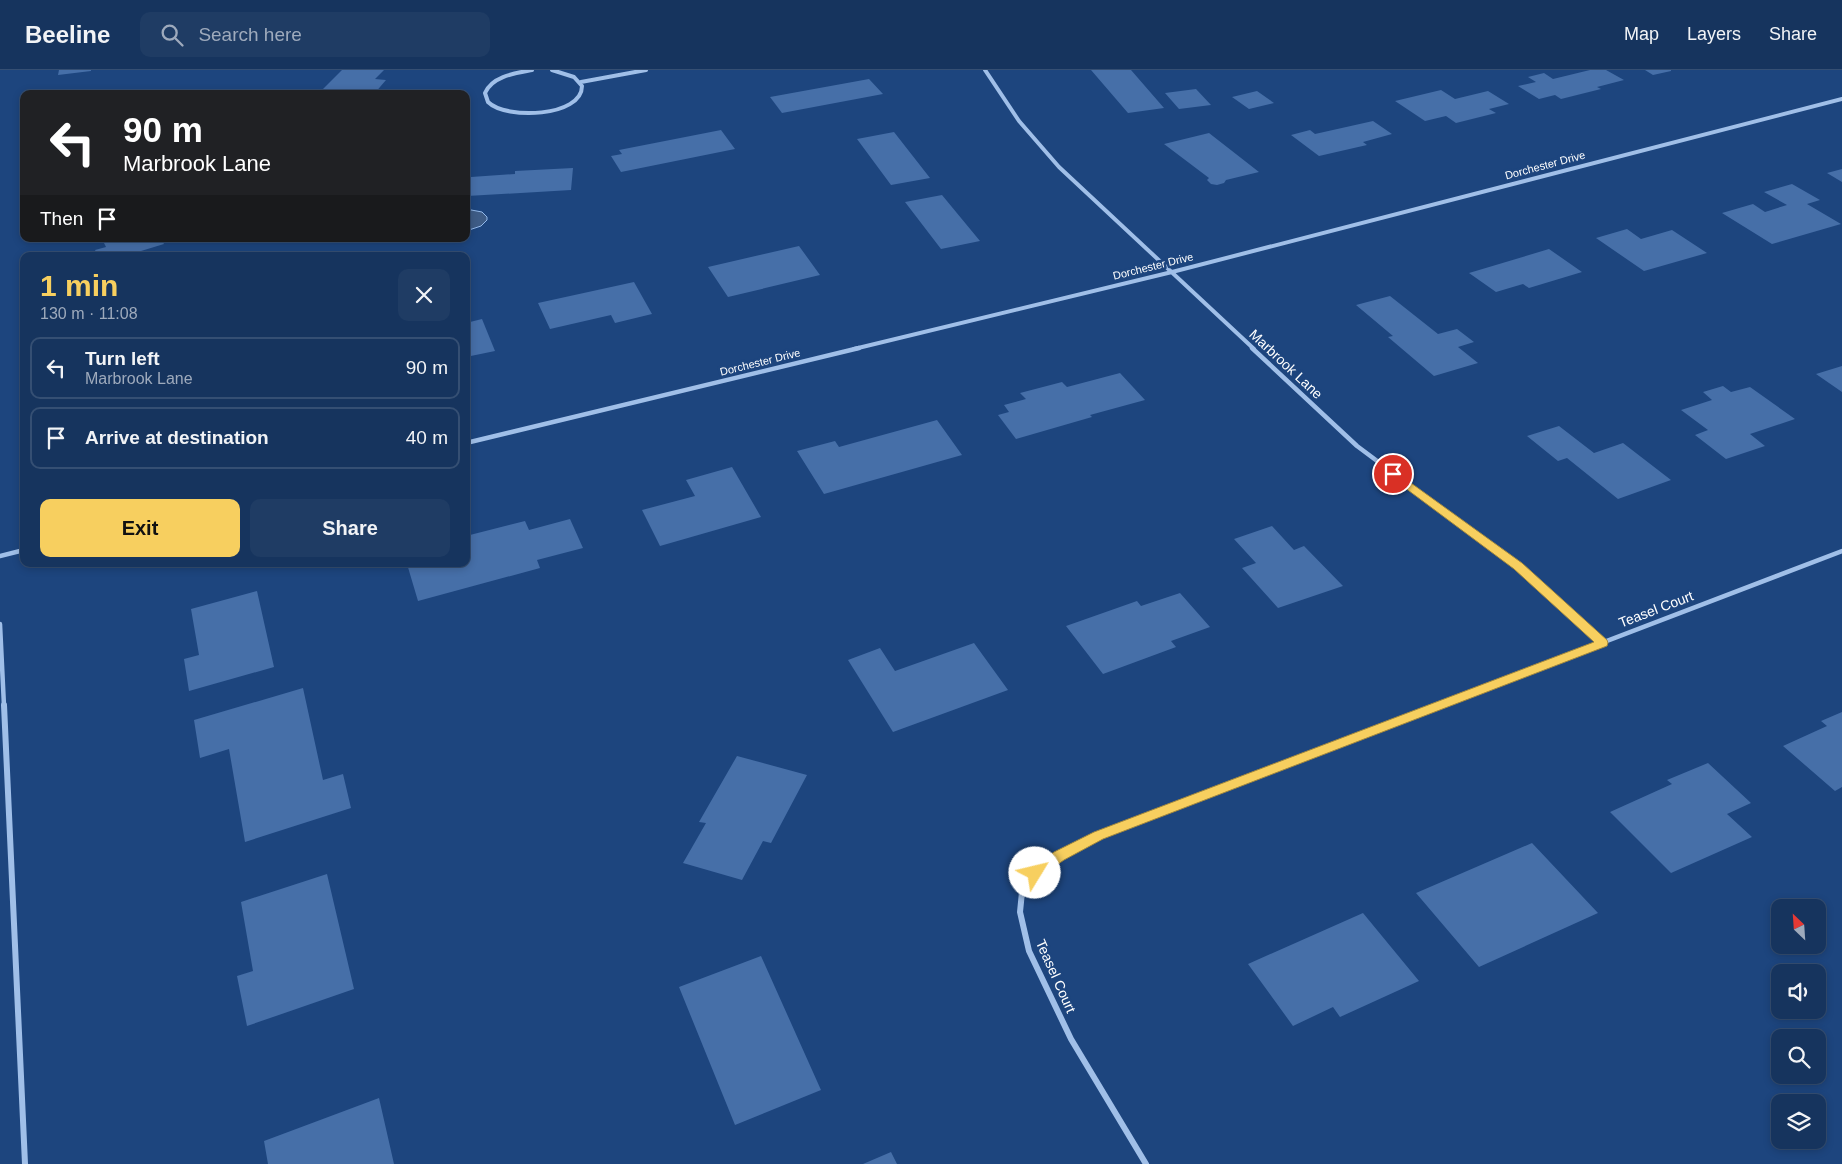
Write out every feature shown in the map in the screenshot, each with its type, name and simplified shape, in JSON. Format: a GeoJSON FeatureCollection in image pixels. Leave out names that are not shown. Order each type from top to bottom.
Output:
{"type":"FeatureCollection","features":[{"type":"Feature","properties":{"kind":"street"},"geometry":{"type":"LineString","coordinates":[[532,70],[511,74],[493,82],[486,89],[485,96],[488,103],[497,109],[510,112],[542,112],[570,103],[579,96],[583,89],[581,82],[574,76],[552,70]]}},
{"type":"Feature","properties":{"kind":"street"},"geometry":{"type":"LineString","coordinates":[[581,82],[646,70]]}},
{"type":"Feature","properties":{"kind":"street","name":"Marbrook Lane"},"geometry":{"type":"LineString","coordinates":[[985,70],[1002,100],[1027,133],[1059,167],[1357,446],[1518,566],[1603,643]]}},
{"type":"Feature","properties":{"kind":"street","name":"Dorchester Drive"},"geometry":{"type":"LineString","coordinates":[[470,442],[1172,272],[1842,98]]}},
{"type":"Feature","properties":{"kind":"street"},"geometry":{"type":"LineString","coordinates":[[0,556],[20,551]]}},
{"type":"Feature","properties":{"kind":"street","name":"Teasel Court"},"geometry":{"type":"LineString","coordinates":[[1146,1164],[1071,1039],[1029,951],[1020,912],[1023,882],[1059,856],[1099,836],[1842,551]]}},
{"type":"Feature","properties":{"kind":"street"},"geometry":{"type":"LineString","coordinates":[[0,624],[25,1164]]}},
{"type":"Feature","properties":{"kind":"water"},"geometry":{"type":"Polygon","coordinates":[[[470,210],[482,212],[487,217],[487,220],[481,226],[470,230],[470,210]]]}},
{"type":"Feature","properties":{"kind":"building"},"geometry":{"type":"Polygon","coordinates":[[[59,70],[91,70],[91,71],[58,75],[59,70]]]}},
{"type":"Feature","properties":{"kind":"building"},"geometry":{"type":"Polygon","coordinates":[[[342,70],[384,70],[375,79],[386,80],[377,90],[322,90],[342,70]]]}},
{"type":"Feature","properties":{"kind":"building"},"geometry":{"type":"Polygon","coordinates":[[[1091,70],[1131,70],[1164,108],[1128,113],[1091,70]]]}},
{"type":"Feature","properties":{"kind":"building"},"geometry":{"type":"Polygon","coordinates":[[[1590,70],[1606,70],[1624,80],[1597,87],[1601,89],[1561,99],[1555,95],[1539,99],[1518,86],[1536,82],[1528,77],[1544,73],[1553,79],[1590,70]]]}},
{"type":"Feature","properties":{"kind":"building"},"geometry":{"type":"Polygon","coordinates":[[[1645,70],[1671,70],[1671,71],[1653,75],[1645,70]]]}},
{"type":"Feature","properties":{"kind":"building"},"geometry":{"type":"Polygon","coordinates":[[[869,79],[883,94],[782,113],[770,97],[869,79]]]}},
{"type":"Feature","properties":{"kind":"building"},"geometry":{"type":"Polygon","coordinates":[[[1196,89],[1211,105],[1179,109],[1165,93],[1196,89]]]}},
{"type":"Feature","properties":{"kind":"building"},"geometry":{"type":"Polygon","coordinates":[[[1441,90],[1455,99],[1488,91],[1509,104],[1489,109],[1496,113],[1456,123],[1446,116],[1425,121],[1395,101],[1441,90]]]}},
{"type":"Feature","properties":{"kind":"building"},"geometry":{"type":"Polygon","coordinates":[[[1257,91],[1274,103],[1249,109],[1232,97],[1257,91]]]}},
{"type":"Feature","properties":{"kind":"building"},"geometry":{"type":"Polygon","coordinates":[[[1373,121],[1392,134],[1363,142],[1367,145],[1319,156],[1291,135],[1310,130],[1315,134],[1373,121]]]}},
{"type":"Feature","properties":{"kind":"building"},"geometry":{"type":"Polygon","coordinates":[[[721,130],[735,149],[621,172],[611,156],[622,154],[619,150],[721,130]]]}},
{"type":"Feature","properties":{"kind":"building"},"geometry":{"type":"Polygon","coordinates":[[[894,132],[930,178],[891,185],[857,139],[894,132]]]}},
{"type":"Feature","properties":{"kind":"building"},"geometry":{"type":"Polygon","coordinates":[[[1209,133],[1259,172],[1226,180],[1224,183],[1217,185],[1211,184],[1207,180],[1209,178],[1164,144],[1209,133]]]}},
{"type":"Feature","properties":{"kind":"building"},"geometry":{"type":"Polygon","coordinates":[[[573,168],[571,190],[470,196],[471,177],[515,174],[515,171],[573,168]]]}},
{"type":"Feature","properties":{"kind":"building"},"geometry":{"type":"Polygon","coordinates":[[[1842,169],[1842,182],[1827,173],[1842,169]]]}},
{"type":"Feature","properties":{"kind":"building"},"geometry":{"type":"Polygon","coordinates":[[[1792,184],[1820,200],[1807,204],[1841,224],[1772,244],[1722,213],[1753,204],[1765,212],[1787,205],[1764,192],[1792,184]]]}},
{"type":"Feature","properties":{"kind":"building"},"geometry":{"type":"Polygon","coordinates":[[[942,195],[980,241],[941,249],[905,202],[942,195]]]}},
{"type":"Feature","properties":{"kind":"building"},"geometry":{"type":"Polygon","coordinates":[[[1627,229],[1641,239],[1672,230],[1707,253],[1644,271],[1596,238],[1627,229]]]}},
{"type":"Feature","properties":{"kind":"building"},"geometry":{"type":"Polygon","coordinates":[[[104,242],[163,242],[164,244],[142,252],[96,252],[95,250],[106,247],[104,242]]]}},
{"type":"Feature","properties":{"kind":"building"},"geometry":{"type":"Polygon","coordinates":[[[799,246],[820,275],[728,297],[708,267],[799,246]]]}},
{"type":"Feature","properties":{"kind":"building"},"geometry":{"type":"Polygon","coordinates":[[[1549,249],[1582,272],[1529,288],[1523,284],[1496,292],[1469,273],[1549,249]]]}},
{"type":"Feature","properties":{"kind":"building"},"geometry":{"type":"Polygon","coordinates":[[[634,282],[652,314],[615,323],[611,315],[550,329],[538,303],[634,282]]]}},
{"type":"Feature","properties":{"kind":"building"},"geometry":{"type":"Polygon","coordinates":[[[1390,296],[1438,334],[1457,329],[1474,342],[1458,347],[1478,363],[1434,376],[1388,337],[1393,336],[1356,305],[1390,296]]]}},
{"type":"Feature","properties":{"kind":"building"},"geometry":{"type":"Polygon","coordinates":[[[482,319],[495,351],[470,356],[470,322],[482,319]]]}},
{"type":"Feature","properties":{"kind":"building"},"geometry":{"type":"Polygon","coordinates":[[[1842,366],[1842,392],[1816,374],[1842,366]]]}},
{"type":"Feature","properties":{"kind":"building"},"geometry":{"type":"Polygon","coordinates":[[[1120,373],[1145,400],[1090,415],[1092,417],[1016,439],[998,415],[1009,412],[1004,405],[1026,399],[1020,393],[1062,382],[1067,387],[1120,373]]]}},
{"type":"Feature","properties":{"kind":"building"},"geometry":{"type":"Polygon","coordinates":[[[1723,386],[1731,392],[1750,387],[1795,419],[1750,434],[1765,446],[1726,459],[1695,435],[1708,430],[1681,410],[1712,400],[1703,392],[1723,386]]]}},
{"type":"Feature","properties":{"kind":"building"},"geometry":{"type":"Polygon","coordinates":[[[937,420],[962,455],[824,494],[797,451],[835,441],[839,447],[937,420]]]}},
{"type":"Feature","properties":{"kind":"building"},"geometry":{"type":"Polygon","coordinates":[[[1559,426],[1594,453],[1623,443],[1671,480],[1618,499],[1567,458],[1558,461],[1527,436],[1559,426]]]}},
{"type":"Feature","properties":{"kind":"building"},"geometry":{"type":"Polygon","coordinates":[[[732,467],[761,517],[660,546],[642,510],[695,496],[686,480],[732,467]]]}},
{"type":"Feature","properties":{"kind":"building"},"geometry":{"type":"Polygon","coordinates":[[[570,519],[583,548],[537,560],[540,568],[418,601],[408,567],[470,567],[470,535],[525,521],[529,530],[570,519]]]}},
{"type":"Feature","properties":{"kind":"building"},"geometry":{"type":"Polygon","coordinates":[[[1272,526],[1294,550],[1304,546],[1343,586],[1278,608],[1242,568],[1256,563],[1234,539],[1272,526]]]}},
{"type":"Feature","properties":{"kind":"building"},"geometry":{"type":"Polygon","coordinates":[[[257,591],[274,667],[189,691],[184,659],[199,655],[191,609],[257,591]]]}},
{"type":"Feature","properties":{"kind":"building"},"geometry":{"type":"Polygon","coordinates":[[[1180,593],[1210,627],[1171,641],[1176,647],[1103,674],[1066,626],[1137,601],[1141,606],[1180,593]]]}},
{"type":"Feature","properties":{"kind":"building"},"geometry":{"type":"Polygon","coordinates":[[[974,643],[1008,690],[893,732],[848,660],[880,648],[895,671],[974,643]]]}},
{"type":"Feature","properties":{"kind":"building"},"geometry":{"type":"Polygon","coordinates":[[[303,688],[323,780],[343,774],[351,808],[245,842],[229,749],[200,758],[194,720],[303,688]]]}},
{"type":"Feature","properties":{"kind":"building"},"geometry":{"type":"Polygon","coordinates":[[[1842,712],[1842,787],[1835,791],[1783,746],[1827,726],[1821,721],[1842,712]]]}},
{"type":"Feature","properties":{"kind":"building"},"geometry":{"type":"Polygon","coordinates":[[[737,756],[807,775],[771,843],[763,841],[742,880],[683,863],[706,823],[699,822],[737,756]]]}},
{"type":"Feature","properties":{"kind":"building"},"geometry":{"type":"Polygon","coordinates":[[[1708,763],[1751,803],[1727,814],[1752,837],[1671,873],[1610,812],[1672,784],[1667,780],[1708,763]]]}},
{"type":"Feature","properties":{"kind":"building"},"geometry":{"type":"Polygon","coordinates":[[[1532,843],[1598,913],[1479,967],[1416,893],[1532,843]]]}},
{"type":"Feature","properties":{"kind":"building"},"geometry":{"type":"Polygon","coordinates":[[[327,874],[354,989],[247,1026],[237,976],[253,971],[241,902],[327,874]]]}},
{"type":"Feature","properties":{"kind":"building"},"geometry":{"type":"Polygon","coordinates":[[[1363,913],[1419,981],[1340,1017],[1333,1007],[1293,1026],[1248,964],[1363,913]]]}},
{"type":"Feature","properties":{"kind":"building"},"geometry":{"type":"Polygon","coordinates":[[[761,956],[821,1090],[735,1125],[679,987],[761,956]]]}},
{"type":"Feature","properties":{"kind":"building"},"geometry":{"type":"Polygon","coordinates":[[[379,1098],[394,1164],[268,1164],[264,1141],[379,1098]]]}},
{"type":"Feature","properties":{"kind":"building"},"geometry":{"type":"Polygon","coordinates":[[[891,1152],[897,1164],[863,1164],[891,1152]]]}},
{"type":"Feature","properties":{"kind":"route"},"geometry":{"type":"LineString","coordinates":[[1035,873],[1059,856],[1099,836],[1603,643],[1518,566],[1393,474]]}}]}
